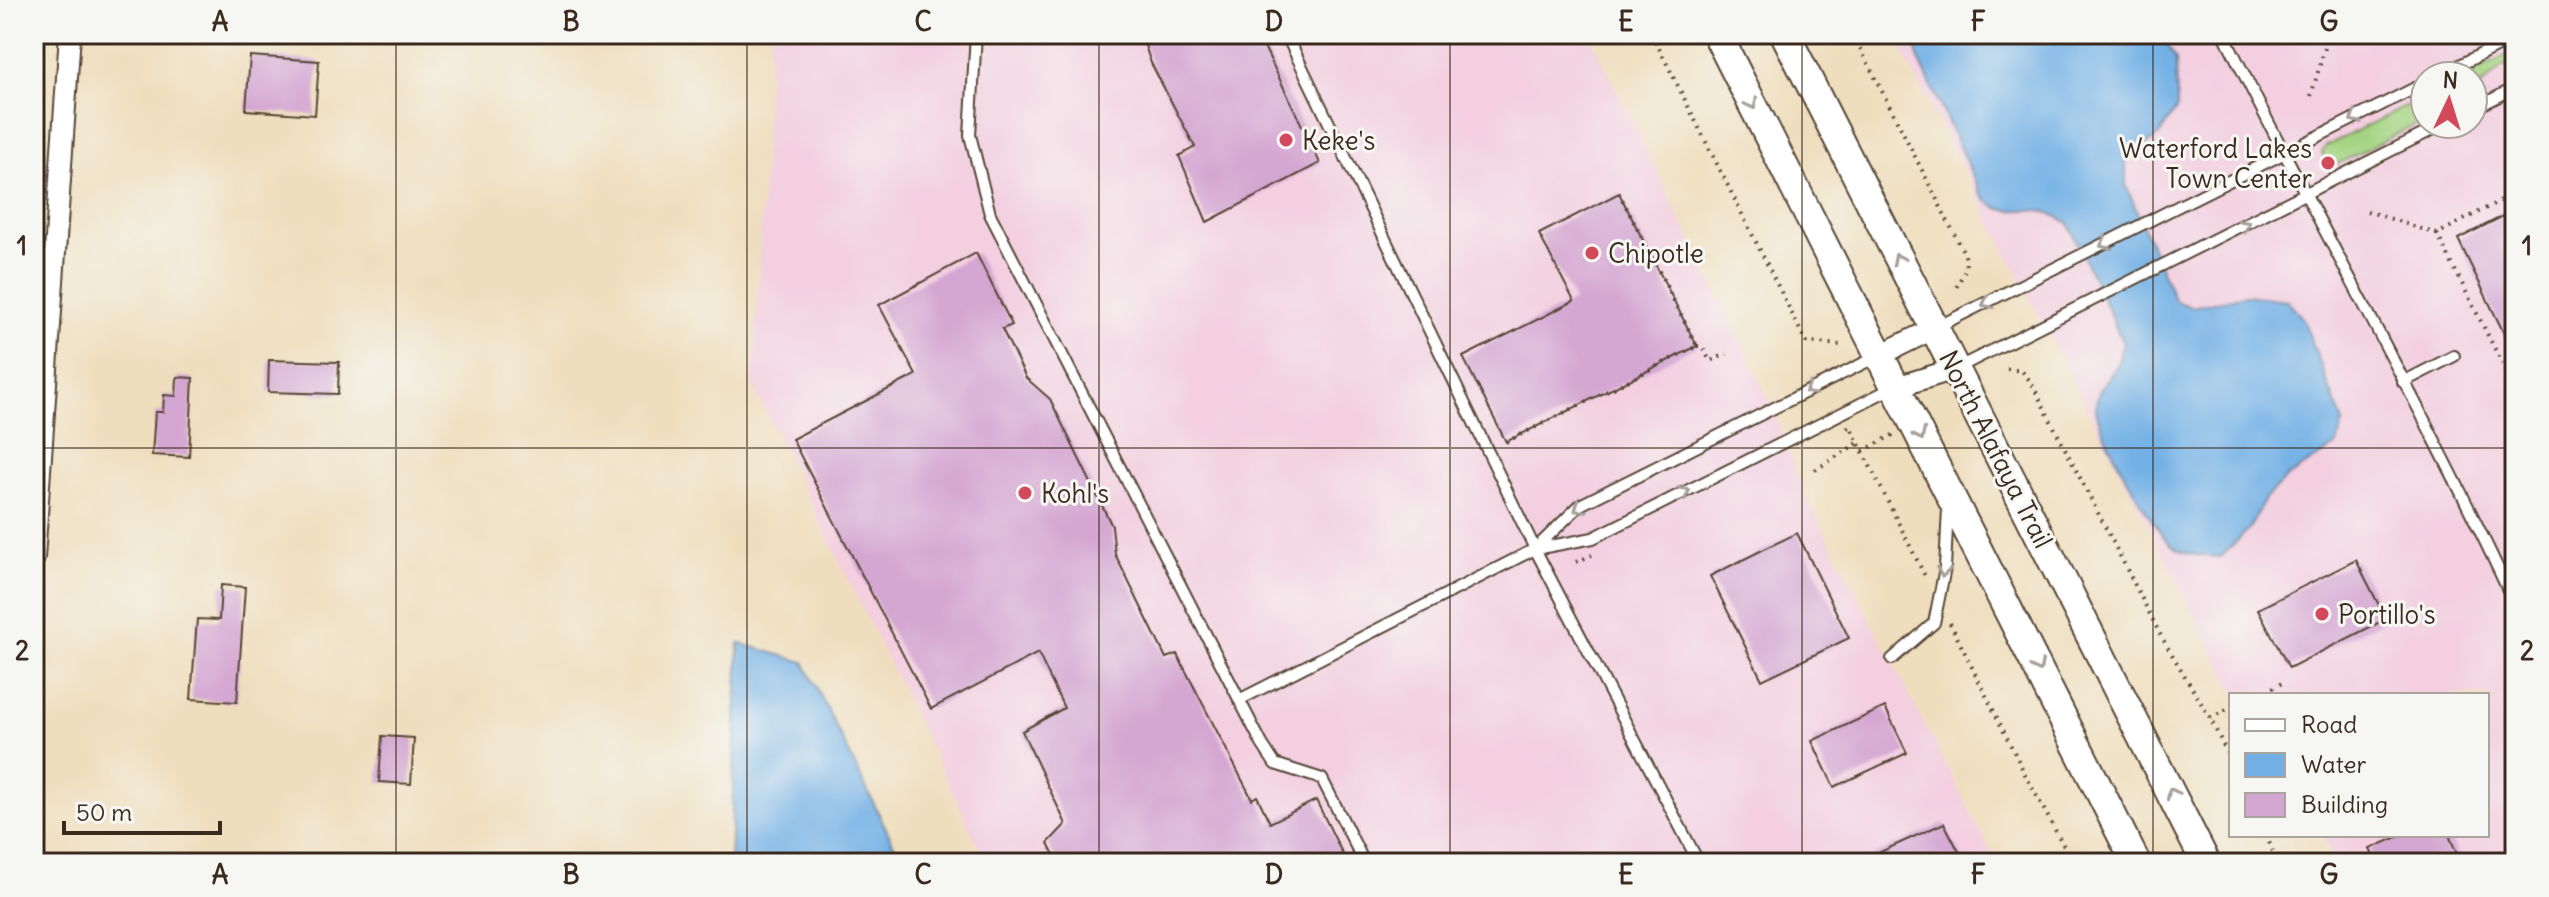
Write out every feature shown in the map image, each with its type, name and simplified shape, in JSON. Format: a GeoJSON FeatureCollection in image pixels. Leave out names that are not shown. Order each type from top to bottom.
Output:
{"type":"FeatureCollection","features":[{"type":"Feature","properties":{"kind":"main road"},"geometry":{"type":"LineString","coordinates":[[1717,34],[2136,863]]}},
{"type":"Feature","properties":{"kind":"main road","name":"North Alafaya Trail"},"geometry":{"type":"LineString","coordinates":[[1785,34],[2206,863]]}},
{"type":"Feature","properties":{"kind":"street"},"geometry":{"type":"LineString","coordinates":[[34,558],[70,34]]}},
{"type":"Feature","properties":{"kind":"street"},"geometry":{"type":"LineString","coordinates":[[1880,355],[1933,329]]}},
{"type":"Feature","properties":{"kind":"street"},"geometry":{"type":"LineString","coordinates":[[1896,387],[1955,369]]}},
{"type":"Feature","properties":{"kind":"lane"},"geometry":{"type":"LineString","coordinates":[[976,34],[970,135],[990,214],[1239,700],[1275,764],[1322,779],[1362,858],[1361,863]]}},
{"type":"Feature","properties":{"kind":"lane"},"geometry":{"type":"LineString","coordinates":[[1286,34],[1535,549],[1699,863]]}},
{"type":"Feature","properties":{"kind":"lane"},"geometry":{"type":"LineString","coordinates":[[2224,34],[2283,154],[2480,529],[2515,605]]}},
{"type":"Feature","properties":{"kind":"lane"},"geometry":{"type":"LineString","coordinates":[[2470,60],[2515,37]]}},
{"type":"Feature","properties":{"kind":"lane"},"geometry":{"type":"LineString","coordinates":[[2489,101],[2515,88]]}},
{"type":"Feature","properties":{"kind":"lane"},"geometry":{"type":"LineString","coordinates":[[1933,329],[2409,91]]}},
{"type":"Feature","properties":{"kind":"lane"},"geometry":{"type":"LineString","coordinates":[[1955,369],[2412,140]]}},
{"type":"Feature","properties":{"kind":"lane"},"geometry":{"type":"LineString","coordinates":[[1535,549],[1580,505],[1880,355]]}},
{"type":"Feature","properties":{"kind":"lane"},"geometry":{"type":"LineString","coordinates":[[2403,382],[2454,356]]}},
{"type":"Feature","properties":{"kind":"lane"},"geometry":{"type":"LineString","coordinates":[[1239,700],[1535,549],[1593,538],[1896,387]]}},
{"type":"Feature","properties":{"kind":"lane"},"geometry":{"type":"LineString","coordinates":[[1892,659],[1934,623],[1945,568],[1949,494]]}},
{"type":"Feature","properties":{"kind":"path"},"geometry":{"type":"LineString","coordinates":[[1652,34],[1806,342],[1840,345]]}},
{"type":"Feature","properties":{"kind":"path"},"geometry":{"type":"LineString","coordinates":[[1853,34],[1965,255],[1966,268],[1954,292]]}},
{"type":"Feature","properties":{"kind":"path"},"geometry":{"type":"LineString","coordinates":[[2311,96],[2329,34]]}},
{"type":"Feature","properties":{"kind":"path"},"geometry":{"type":"LineString","coordinates":[[1619,193],[1697,346]]}},
{"type":"Feature","properties":{"kind":"path"},"geometry":{"type":"LineString","coordinates":[[2437,234],[2515,193]]}},
{"type":"Feature","properties":{"kind":"path"},"geometry":{"type":"LineString","coordinates":[[2367,211],[2437,234],[2515,389]]}},
{"type":"Feature","properties":{"kind":"path"},"geometry":{"type":"LineString","coordinates":[[1506,442],[1697,346],[1702,346],[1710,361],[1727,354]]}},
{"type":"Feature","properties":{"kind":"path"},"geometry":{"type":"LineString","coordinates":[[2007,369],[2022,371],[2031,382],[2161,636],[2210,718],[2229,757]]}},
{"type":"Feature","properties":{"kind":"path"},"geometry":{"type":"LineString","coordinates":[[1837,433],[1850,426],[1914,557],[2073,863]]}},
{"type":"Feature","properties":{"kind":"path"},"geometry":{"type":"LineString","coordinates":[[1863,451],[1898,432]]}},
{"type":"Feature","properties":{"kind":"path"},"geometry":{"type":"LineString","coordinates":[[1815,470],[1858,443]]}},
{"type":"Feature","properties":{"kind":"path"},"geometry":{"type":"LineString","coordinates":[[1576,562],[1604,549]]}},
{"type":"Feature","properties":{"kind":"path"},"geometry":{"type":"LineString","coordinates":[[2262,693],[2286,681]]}},
{"type":"Feature","properties":{"kind":"path"},"geometry":{"type":"LineString","coordinates":[[2210,718],[2229,709]]}},
{"type":"Feature","properties":{"kind":"path"},"geometry":{"type":"LineString","coordinates":[[2267,837],[2278,863]]}},
{"type":"Feature","properties":{"kind":"shaded area"},"geometry":{"type":"Polygon","coordinates":[[[770,34],[1589,34],[1773,408],[1803,491],[1997,863],[987,863],[753,386],[770,34]]]}},
{"type":"Feature","properties":{"kind":"shaded area","name":"Waterford Lakes Town Center"},"geometry":{"type":"Polygon","coordinates":[[[1893,34],[2515,34],[2515,863],[2335,863],[2322,837],[2489,837],[2489,693],[2235,693],[1893,34]]]}},
{"type":"Feature","properties":{"kind":"green space"},"geometry":{"type":"Polygon","coordinates":[[[2515,51],[2515,61],[2489,79],[2489,64],[2515,51]]]}},
{"type":"Feature","properties":{"kind":"green space"},"geometry":{"type":"Polygon","coordinates":[[[2409,105],[2409,128],[2336,165],[2325,160],[2322,153],[2326,146],[2409,105]]]}},
{"type":"Feature","properties":{"kind":"water"},"geometry":{"type":"Polygon","coordinates":[[[1918,34],[2162,34],[2176,60],[2177,108],[2159,135],[2126,161],[2126,186],[2175,301],[2192,307],[2245,295],[2287,300],[2303,319],[2343,423],[2336,446],[2287,477],[2266,497],[2249,529],[2221,557],[2190,554],[2173,546],[2153,522],[2127,479],[2105,434],[2096,405],[2101,389],[2116,367],[2123,343],[2068,222],[2042,210],[1999,209],[1980,192],[1917,55],[1918,34]]]}},
{"type":"Feature","properties":{"kind":"water"},"geometry":{"type":"Polygon","coordinates":[[[739,643],[804,662],[903,863],[730,863],[739,643]]]}},
{"type":"Feature","properties":{"kind":"building"},"geometry":{"type":"Polygon","coordinates":[[[1141,34],[1258,34],[1320,163],[1207,222],[1179,156],[1195,147],[1151,63],[1141,34]]]}},
{"type":"Feature","properties":{"kind":"building"},"geometry":{"type":"Polygon","coordinates":[[[250,56],[319,61],[315,115],[246,110],[250,56]]]}},
{"type":"Feature","properties":{"kind":"building"},"geometry":{"type":"Polygon","coordinates":[[[1619,193],[1697,346],[1506,442],[1463,357],[1574,301],[1539,234],[1619,193]]]}},
{"type":"Feature","properties":{"kind":"building"},"geometry":{"type":"Polygon","coordinates":[[[2515,210],[2515,356],[2458,239],[2515,210]]]}},
{"type":"Feature","properties":{"kind":"building"},"geometry":{"type":"Polygon","coordinates":[[[976,253],[1012,325],[1002,329],[1026,378],[1050,399],[1112,526],[1115,554],[1166,658],[1177,654],[1252,799],[1257,796],[1270,823],[1316,800],[1347,863],[1058,863],[1048,843],[1066,824],[1022,731],[1064,708],[1038,653],[931,709],[792,439],[916,375],[879,305],[976,253]]]}},
{"type":"Feature","properties":{"kind":"building"},"geometry":{"type":"Polygon","coordinates":[[[269,360],[339,362],[338,394],[268,392],[269,360]]]}},
{"type":"Feature","properties":{"kind":"building"},"geometry":{"type":"Polygon","coordinates":[[[177,377],[193,378],[189,457],[152,455],[155,412],[163,412],[164,395],[176,396],[177,377]]]}},
{"type":"Feature","properties":{"kind":"building"},"geometry":{"type":"Polygon","coordinates":[[[1797,533],[1849,638],[1762,680],[1710,576],[1797,533]]]}},
{"type":"Feature","properties":{"kind":"building","name":"Portillo's"},"geometry":{"type":"Polygon","coordinates":[[[2356,560],[2386,619],[2289,668],[2258,609],[2356,560]]]}},
{"type":"Feature","properties":{"kind":"building"},"geometry":{"type":"Polygon","coordinates":[[[221,585],[245,587],[237,702],[191,699],[197,619],[219,620],[221,585]]]}},
{"type":"Feature","properties":{"kind":"building"},"geometry":{"type":"Polygon","coordinates":[[[1885,707],[1907,753],[1834,787],[1812,741],[1885,707]]]}},
{"type":"Feature","properties":{"kind":"building"},"geometry":{"type":"Polygon","coordinates":[[[382,736],[414,738],[411,784],[379,782],[382,736]]]}},
{"type":"Feature","properties":{"kind":"building"},"geometry":{"type":"Polygon","coordinates":[[[1944,823],[1965,863],[1856,863],[1944,823]]]}},
{"type":"Feature","properties":{"kind":"building"},"geometry":{"type":"Polygon","coordinates":[[[2397,837],[2450,837],[2461,863],[2376,863],[2370,849],[2397,837]]]}},
{"type":"Feature","properties":{"kind":"place","name":"Keke's"},"geometry":{"type":"Point","coordinates":[1286,140]}},
{"type":"Feature","properties":{"kind":"place","name":"Waterford Lakes Town Center"},"geometry":{"type":"Point","coordinates":[2328,163]}},
{"type":"Feature","properties":{"kind":"place","name":"Chipotle"},"geometry":{"type":"Point","coordinates":[1592,253]}},
{"type":"Feature","properties":{"kind":"place","name":"Kohl's"},"geometry":{"type":"Point","coordinates":[1025,493]}},
{"type":"Feature","properties":{"kind":"place","name":"Portillo's"},"geometry":{"type":"Point","coordinates":[2322,614]}}]}
